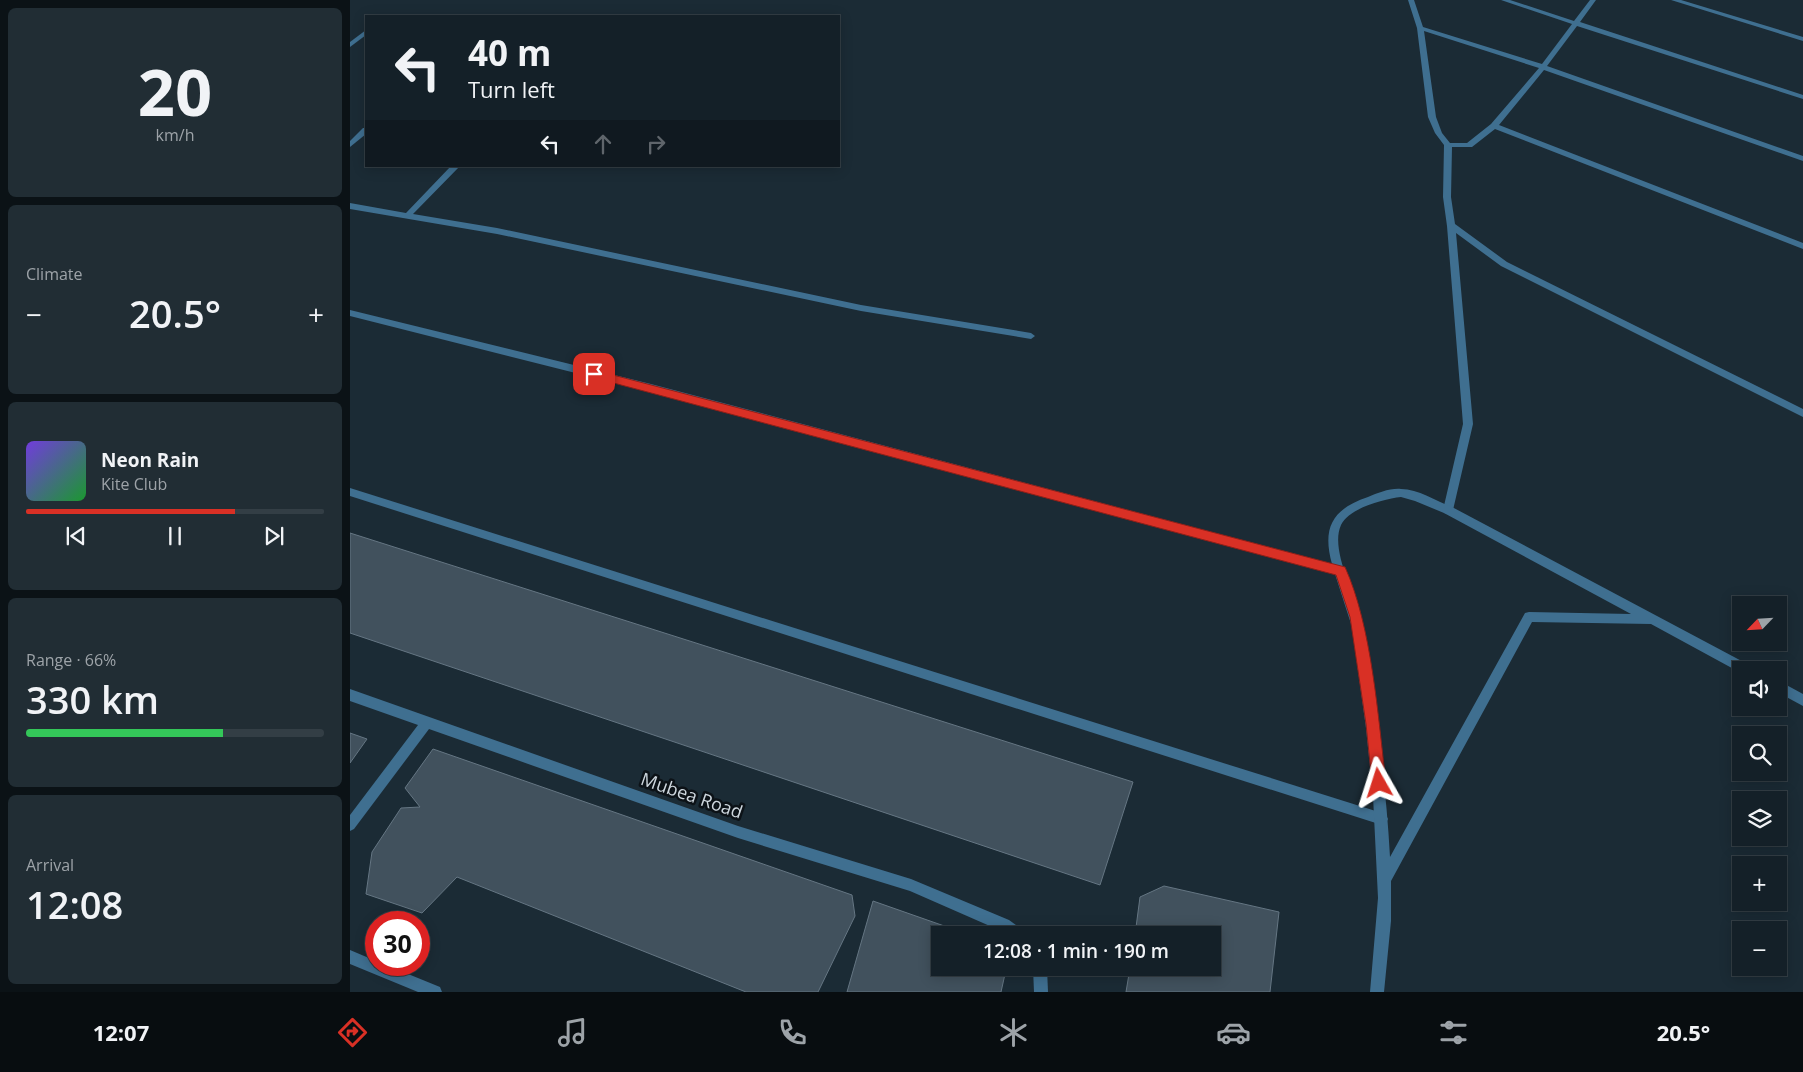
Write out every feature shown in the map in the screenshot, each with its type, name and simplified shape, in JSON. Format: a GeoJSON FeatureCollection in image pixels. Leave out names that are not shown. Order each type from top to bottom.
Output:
{"type":"FeatureCollection","features":[{"type":"Feature","properties":{"kind":"street"},"geometry":{"type":"LineString","coordinates":[[1411,0],[1420,28],[1432,117],[1439,133],[1448,145],[1446,197],[1450,221],[1468,424],[1448,510]]}},
{"type":"Feature","properties":{"kind":"street"},"geometry":{"type":"LineString","coordinates":[[1504,0],[1803,97]]}},
{"type":"Feature","properties":{"kind":"street"},"geometry":{"type":"LineString","coordinates":[[1448,145],[1469,145],[1494,126],[1543,67],[1593,0]]}},
{"type":"Feature","properties":{"kind":"street"},"geometry":{"type":"LineString","coordinates":[[1674,0],[1803,39]]}},
{"type":"Feature","properties":{"kind":"street"},"geometry":{"type":"LineString","coordinates":[[1420,28],[1543,67],[1803,159]]}},
{"type":"Feature","properties":{"kind":"street"},"geometry":{"type":"LineString","coordinates":[[350,45],[365,33]]}},
{"type":"Feature","properties":{"kind":"street"},"geometry":{"type":"LineString","coordinates":[[1494,126],[1803,246]]}},
{"type":"Feature","properties":{"kind":"street"},"geometry":{"type":"LineString","coordinates":[[350,144],[365,131]]}},
{"type":"Feature","properties":{"kind":"street"},"geometry":{"type":"LineString","coordinates":[[408,215],[455,167]]}},
{"type":"Feature","properties":{"kind":"street"},"geometry":{"type":"LineString","coordinates":[[350,206],[497,231],[861,308],[1031,336]]}},
{"type":"Feature","properties":{"kind":"street"},"geometry":{"type":"LineString","coordinates":[[1450,221],[1451,225],[1504,264],[1708,368],[1803,413]]}},
{"type":"Feature","properties":{"kind":"street"},"geometry":{"type":"LineString","coordinates":[[350,313],[651,388],[1340,571]]}},
{"type":"Feature","properties":{"kind":"street"},"geometry":{"type":"LineString","coordinates":[[350,492],[1382,819]]}},
{"type":"Feature","properties":{"kind":"street"},"geometry":{"type":"LineString","coordinates":[[1377,992],[1384,880],[1382,819],[1372,724],[1356,617],[1333,548],[1332,534],[1338,520],[1350,510],[1369,500],[1403,493],[1448,510],[1732,662]]}},
{"type":"Feature","properties":{"kind":"street"},"geometry":{"type":"LineString","coordinates":[[1384,880],[1529,618],[1652,619]]}},
{"type":"Feature","properties":{"kind":"street"},"geometry":{"type":"LineString","coordinates":[[1787,691],[1803,700]]}},
{"type":"Feature","properties":{"kind":"street","name":"Mubea Road"},"geometry":{"type":"LineString","coordinates":[[350,695],[738,832],[911,885],[1005,926]]}},
{"type":"Feature","properties":{"kind":"street"},"geometry":{"type":"LineString","coordinates":[[350,825],[427,722]]}},
{"type":"Feature","properties":{"kind":"street"},"geometry":{"type":"LineString","coordinates":[[350,957],[435,992]]}},
{"type":"Feature","properties":{"kind":"street"},"geometry":{"type":"LineString","coordinates":[[1040,976],[1041,992]]}},
{"type":"Feature","properties":{"kind":"building"},"geometry":{"type":"Polygon","coordinates":[[[350,533],[1133,782],[1100,885],[350,633],[350,533]]]}},
{"type":"Feature","properties":{"kind":"building"},"geometry":{"type":"Polygon","coordinates":[[[350,733],[367,739],[350,763],[350,733]]]}},
{"type":"Feature","properties":{"kind":"building"},"geometry":{"type":"Polygon","coordinates":[[[433,749],[852,895],[855,916],[818,992],[746,992],[457,877],[424,911],[416,911],[366,894],[372,852],[401,808],[420,807],[405,788],[433,749]]]}},
{"type":"Feature","properties":{"kind":"building"},"geometry":{"type":"Polygon","coordinates":[[[1164,886],[1279,912],[1270,992],[1126,992],[1129,976],[1221,976],[1221,926],[1136,926],[1140,897],[1164,886]]]}},
{"type":"Feature","properties":{"kind":"building"},"geometry":{"type":"Polygon","coordinates":[[[873,901],[944,926],[931,926],[931,976],[1005,976],[1001,992],[847,992],[873,901]]]}},
{"type":"Feature","properties":{"kind":"route"},"geometry":{"type":"LineString","coordinates":[[594,374],[1340,571],[1356,617],[1379,783]]}}]}
